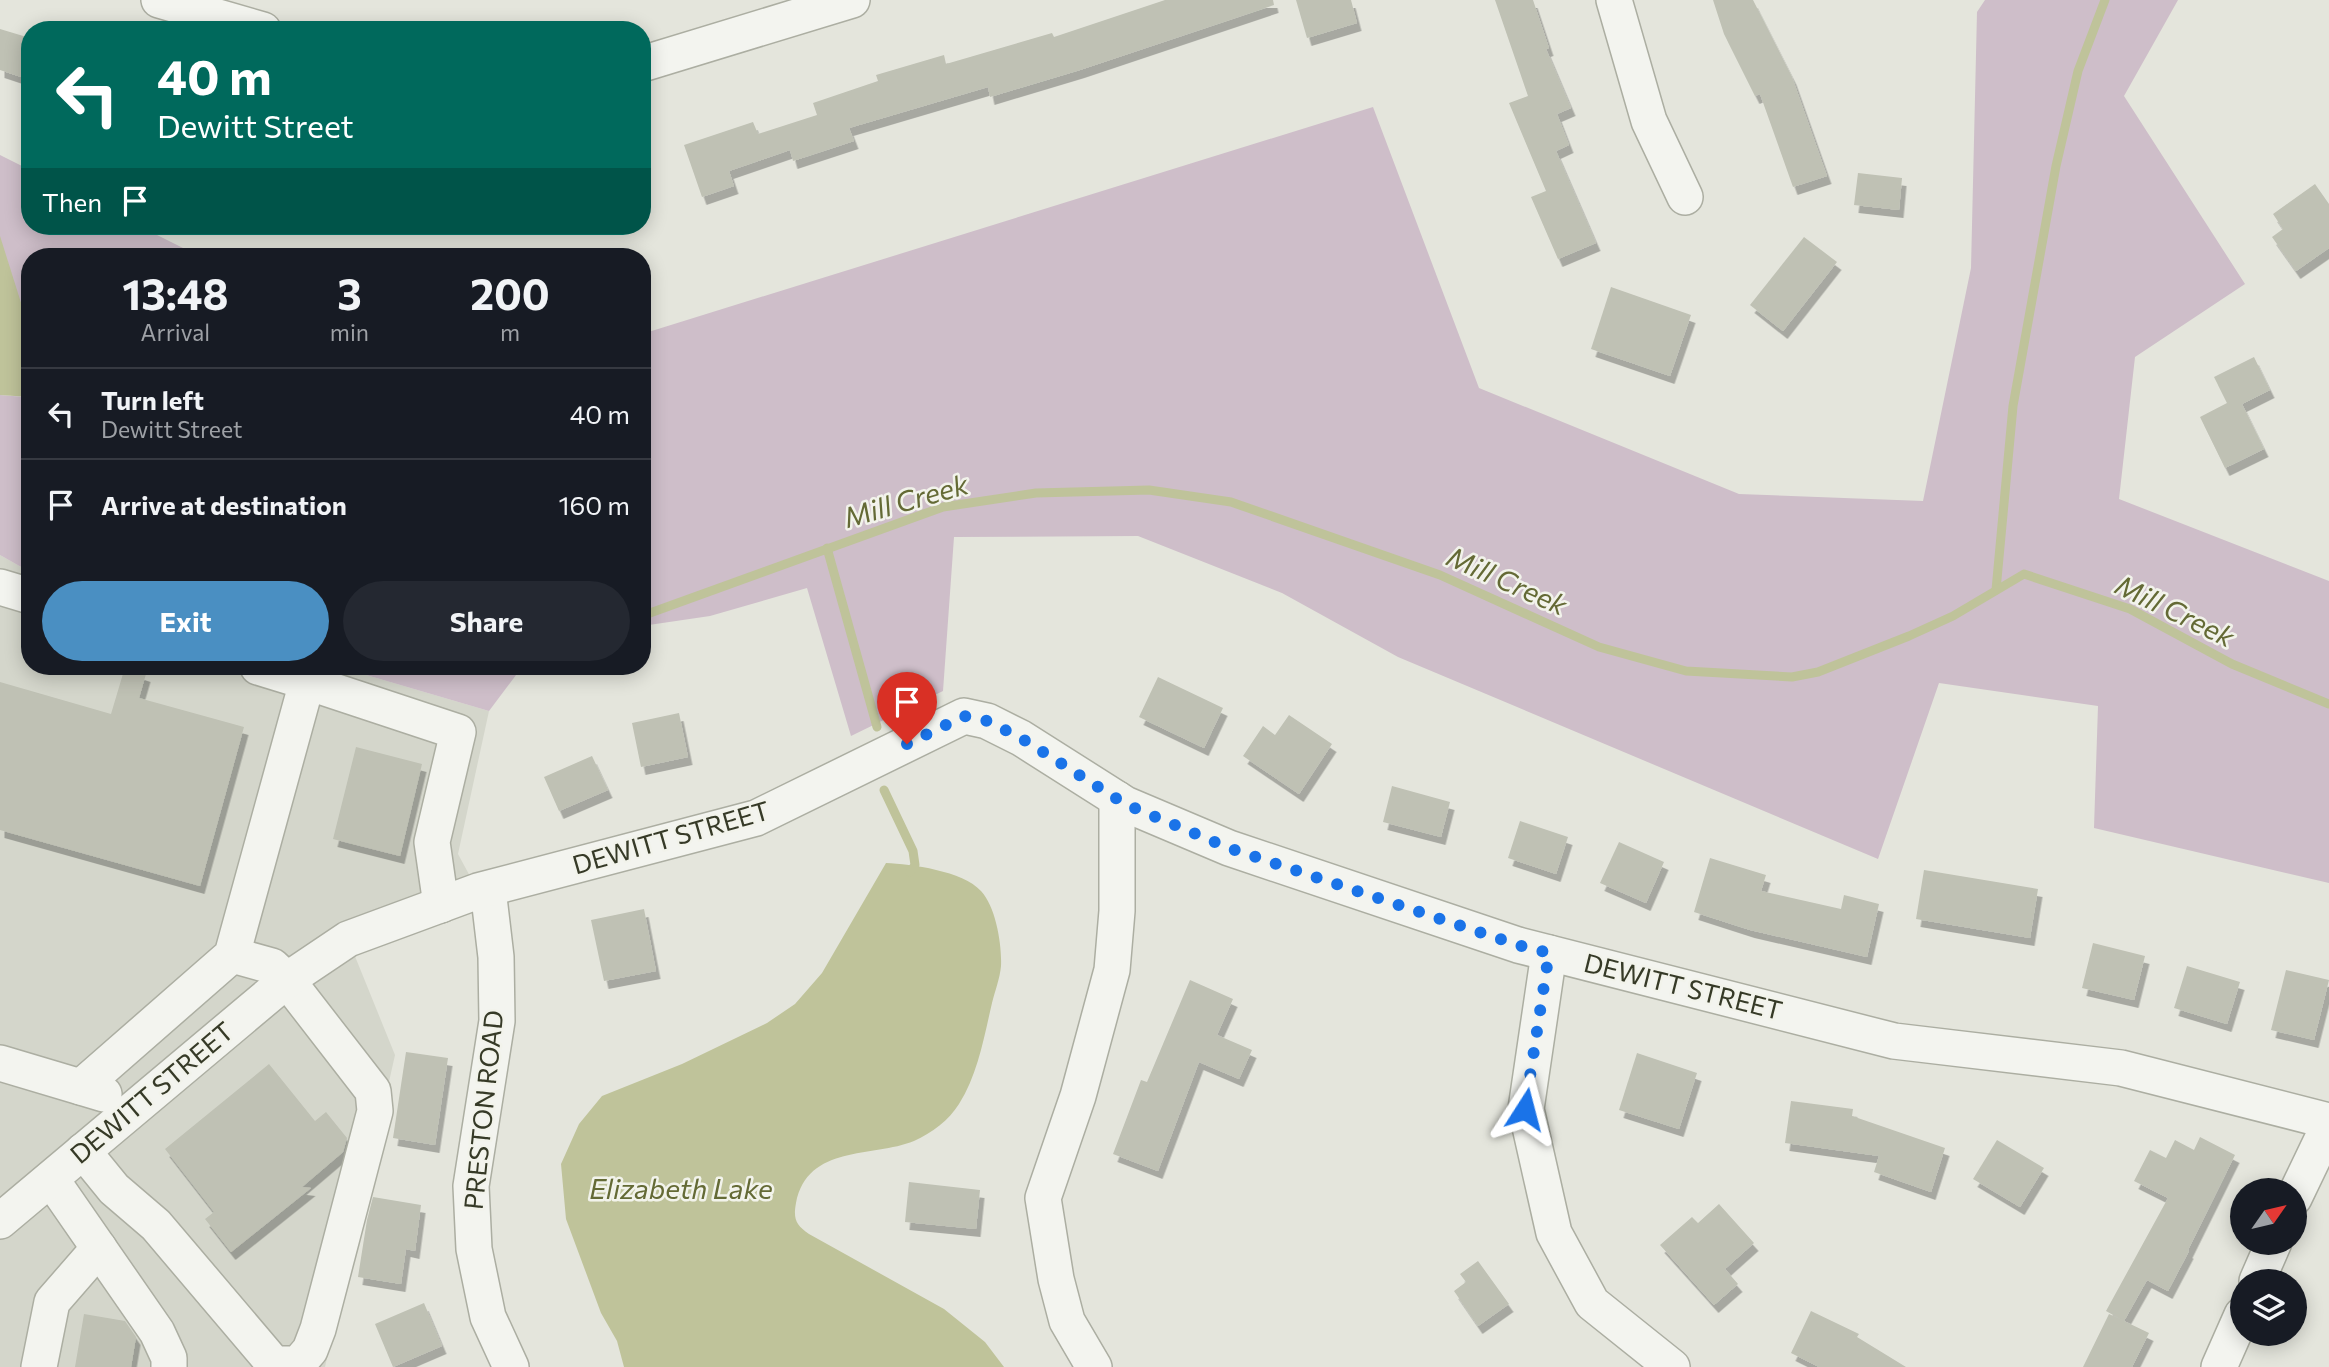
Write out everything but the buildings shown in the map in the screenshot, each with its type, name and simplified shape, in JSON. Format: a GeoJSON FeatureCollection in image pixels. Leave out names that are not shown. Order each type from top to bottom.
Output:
{"type":"FeatureCollection","features":[{"type":"Feature","properties":{"kind":"street"},"geometry":{"type":"LineString","coordinates":[[159,0],[232,21]]}},
{"type":"Feature","properties":{"kind":"street"},"geometry":{"type":"LineString","coordinates":[[651,61],[852,0]]}},
{"type":"Feature","properties":{"kind":"street"},"geometry":{"type":"LineString","coordinates":[[1614,0],[1649,121],[1685,197]]}},
{"type":"Feature","properties":{"kind":"street"},"geometry":{"type":"LineString","coordinates":[[0,587],[21,593]]}},
{"type":"Feature","properties":{"kind":"street"},"geometry":{"type":"LineString","coordinates":[[284,675],[458,732],[432,842],[441,905]]}},
{"type":"Feature","properties":{"kind":"street"},"geometry":{"type":"LineString","coordinates":[[81,1087],[232,955],[307,682]]}},
{"type":"Feature","properties":{"kind":"street","name":"DEWITT STREET"},"geometry":{"type":"LineString","coordinates":[[0,1221],[286,980],[348,939],[488,889],[756,818],[964,716],[987,721],[1021,738],[1117,799],[1229,848],[1518,945],[1894,1041],[2121,1068],[2329,1123]]}},
{"type":"Feature","properties":{"kind":"street"},"geometry":{"type":"LineString","coordinates":[[1094,1367],[1067,1321],[1056,1279],[1043,1198],[1078,1096],[1112,970],[1117,911],[1117,799]]}},
{"type":"Feature","properties":{"kind":"street","name":"PRESTON ROAD"},"geometry":{"type":"LineString","coordinates":[[488,889],[496,957],[497,1021],[471,1186],[474,1249],[488,1317],[511,1367]]}},
{"type":"Feature","properties":{"kind":"street"},"geometry":{"type":"LineString","coordinates":[[1549,953],[1525,1109],[1555,1233],[1592,1303],[1672,1367]]}},
{"type":"Feature","properties":{"kind":"street"},"geometry":{"type":"LineString","coordinates":[[83,1151],[114,1189],[156,1225],[274,1364],[298,1364],[310,1350],[318,1329],[375,1111],[373,1091],[272,966],[232,955]]}},
{"type":"Feature","properties":{"kind":"street"},"geometry":{"type":"LineString","coordinates":[[1,1066],[138,1105]]}},
{"type":"Feature","properties":{"kind":"street"},"geometry":{"type":"LineString","coordinates":[[2303,1178],[2329,1123]]}},
{"type":"Feature","properties":{"kind":"street"},"geometry":{"type":"LineString","coordinates":[[51,1179],[157,1332],[169,1358],[169,1367]]}},
{"type":"Feature","properties":{"kind":"street"},"geometry":{"type":"LineString","coordinates":[[39,1367],[52,1302],[99,1248]]}},
{"type":"Feature","properties":{"kind":"street"},"geometry":{"type":"LineString","coordinates":[[2219,1367],[2230,1342]]}},
{"type":"Feature","properties":{"kind":"shaded area"},"geometry":{"type":"Polygon","coordinates":[[[1985,0],[2178,0],[2124,96],[2245,284],[2135,357],[2119,499],[2329,581],[2329,883],[2094,828],[2098,706],[1939,683],[1878,859],[1398,657],[1282,593],[1138,536],[954,537],[943,691],[851,736],[807,588],[710,616],[651,625],[651,331],[1373,107],[1479,388],[1739,494],[1923,501],[1971,268],[1977,12],[1985,0]]]}},
{"type":"Feature","properties":{"kind":"shaded area"},"geometry":{"type":"Polygon","coordinates":[[[0,155],[21,166],[21,235],[157,235],[183,248],[21,248],[21,389],[0,350],[0,155]]]}},
{"type":"Feature","properties":{"kind":"shaded area"},"geometry":{"type":"Polygon","coordinates":[[[0,395],[21,397],[21,567],[0,555],[0,395]]]}},
{"type":"Feature","properties":{"kind":"shaded area"},"geometry":{"type":"Polygon","coordinates":[[[0,555],[21,567],[21,675],[366,675],[489,711],[458,854],[478,891],[348,939],[395,1055],[325,1367],[0,1367],[0,555]]]}},
{"type":"Feature","properties":{"kind":"shaded area"},"geometry":{"type":"Polygon","coordinates":[[[366,675],[516,675],[489,711],[366,675]]]}},
{"type":"Feature","properties":{"kind":"water"},"geometry":{"type":"Polygon","coordinates":[[[0,236],[21,303],[21,396],[0,395],[0,236]]]}},
{"type":"Feature","properties":{"kind":"water","name":"Elizabeth Lake"},"geometry":{"type":"Polygon","coordinates":[[[886,863],[922,867],[950,874],[973,884],[981,891],[991,907],[997,927],[1001,966],[999,980],[976,1068],[955,1110],[934,1130],[914,1141],[844,1156],[814,1171],[803,1184],[796,1203],[795,1217],[801,1228],[809,1234],[944,1309],[985,1342],[1004,1367],[624,1367],[617,1341],[601,1313],[566,1219],[561,1164],[579,1124],[602,1096],[682,1064],[767,1023],[795,1004],[822,973],[886,863]]]}},
{"type":"Feature","properties":{"kind":"waterway"},"geometry":{"type":"LineString","coordinates":[[1996,590],[2013,406],[2056,166],[2078,71],[2105,0]]}},
{"type":"Feature","properties":{"kind":"waterway","name":"Mill Creek"},"geometry":{"type":"LineString","coordinates":[[651,613],[943,507],[1036,493],[1149,490],[1231,502],[1440,575],[1599,647],[1686,671],[1792,677],[1818,672],[1953,616],[2024,574],[2130,609],[2232,664],[2329,704]]}},
{"type":"Feature","properties":{"kind":"waterway"},"geometry":{"type":"LineString","coordinates":[[827,548],[877,727]]}},
{"type":"Feature","properties":{"kind":"waterway"},"geometry":{"type":"LineString","coordinates":[[884,790],[913,851],[915,865],[910,872]]}},
{"type":"Feature","properties":{"kind":"route"},"geometry":{"type":"LineString","coordinates":[[907,744],[964,716],[987,721],[1021,738],[1125,804],[1229,848],[1549,953],[1525,1109]]}}]}
